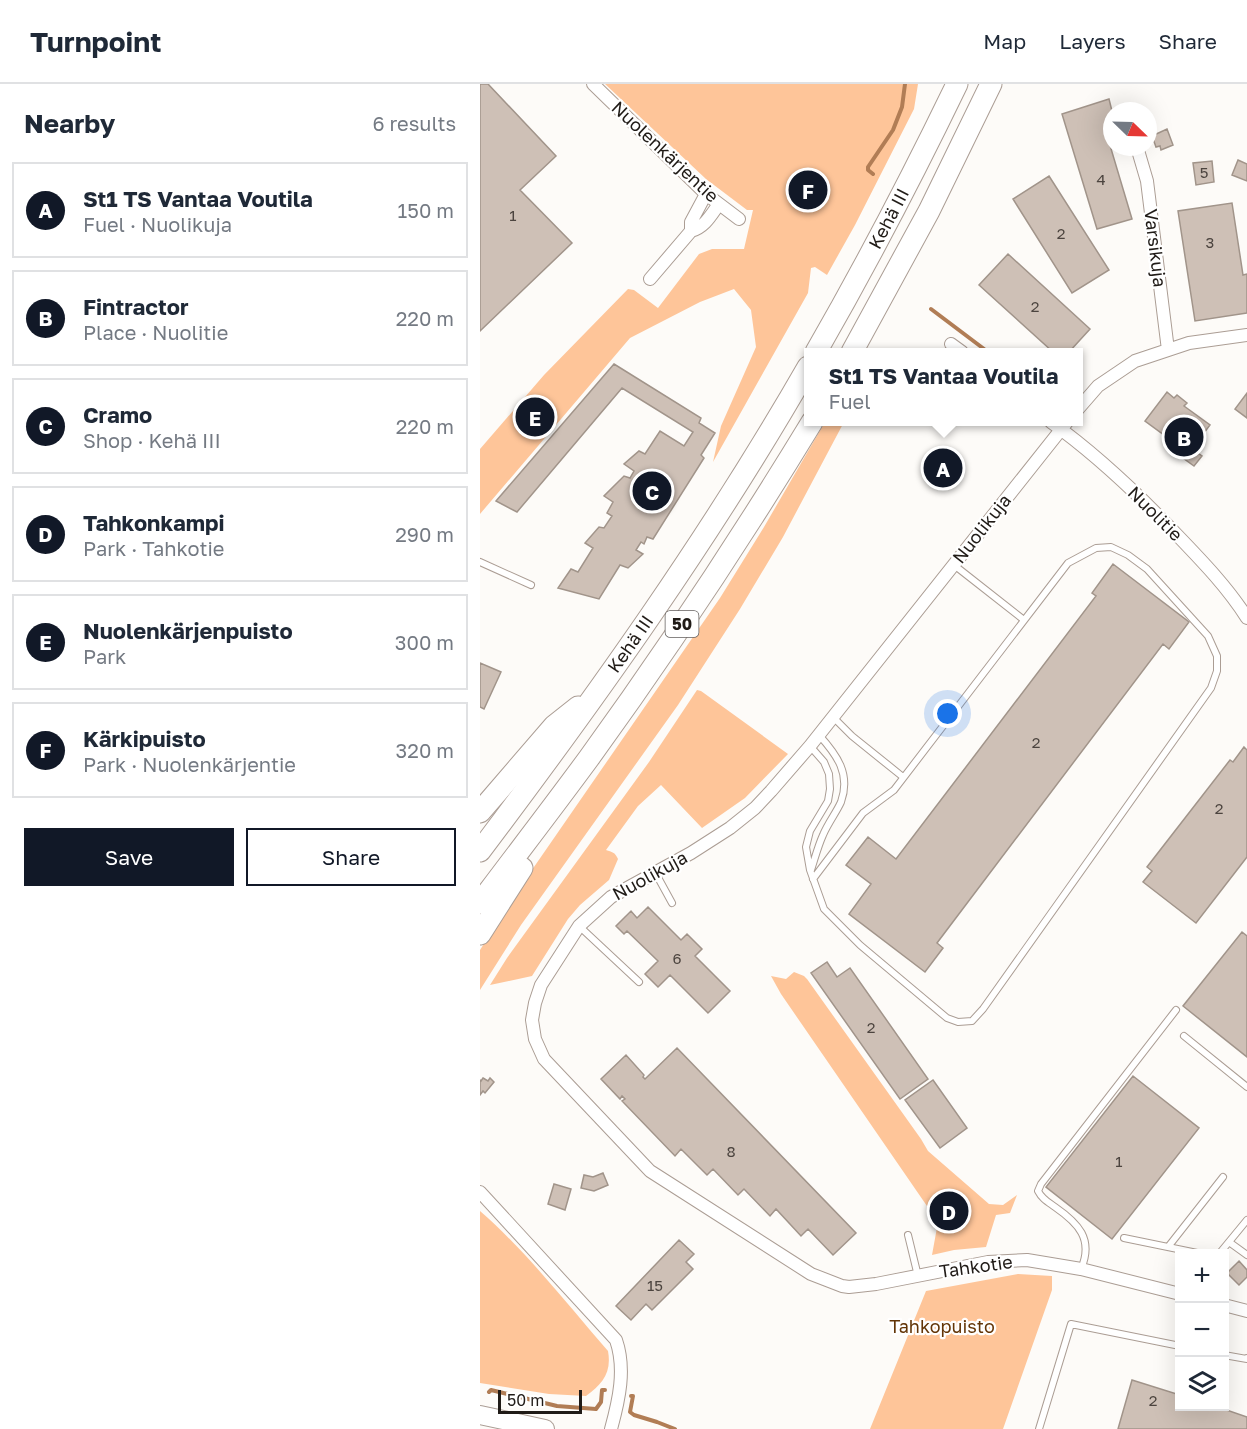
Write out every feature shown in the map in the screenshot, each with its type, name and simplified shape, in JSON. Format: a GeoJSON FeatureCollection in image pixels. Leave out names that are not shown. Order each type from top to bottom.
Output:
{"type":"FeatureCollection","features":[{"type":"Feature","properties":{"kind":"highway","name":"Kehä III"},"geometry":{"type":"LineString","coordinates":[[818,348],[855,285],[957,84]]}},
{"type":"Feature","properties":{"kind":"highway","name":"Kehä III"},"geometry":{"type":"LineString","coordinates":[[854,348],[929,211],[991,84]]}},
{"type":"Feature","properties":{"kind":"highway","name":"Kehä III"},"geometry":{"type":"LineString","coordinates":[[480,851],[598,692],[745,472],[804,374]]}},
{"type":"Feature","properties":{"kind":"highway","name":"Kehä III"},"geometry":{"type":"LineString","coordinates":[[480,903],[589,758],[656,662],[729,555],[810,426]]}},
{"type":"Feature","properties":{"kind":"highway"},"geometry":{"type":"LineString","coordinates":[[480,812],[554,726],[598,692]]}},
{"type":"Feature","properties":{"kind":"highway"},"geometry":{"type":"LineString","coordinates":[[480,934],[550,829],[589,758]]}},
{"type":"Feature","properties":{"kind":"main road"},"geometry":{"type":"LineString","coordinates":[[480,1415],[545,1429]]}},
{"type":"Feature","properties":{"kind":"street","name":"Nuolenkärjentie"},"geometry":{"type":"LineString","coordinates":[[593,84],[706,194],[739,219]]}},
{"type":"Feature","properties":{"kind":"street","name":"Varsikuja"},"geometry":{"type":"LineString","coordinates":[[1140,156],[1147,181],[1168,350]]}},
{"type":"Feature","properties":{"kind":"street"},"geometry":{"type":"LineString","coordinates":[[691,231],[691,222],[706,194]]}},
{"type":"Feature","properties":{"kind":"street"},"geometry":{"type":"LineString","coordinates":[[650,279],[691,231],[703,225],[719,204]]}},
{"type":"Feature","properties":{"kind":"street"},"geometry":{"type":"LineString","coordinates":[[1083,403],[1098,386],[1135,361],[1189,343],[1247,335]]}},
{"type":"Feature","properties":{"kind":"street"},"geometry":{"type":"LineString","coordinates":[[951,344],[956,348]]}},
{"type":"Feature","properties":{"kind":"street","name":"Nuolikuja"},"geometry":{"type":"LineString","coordinates":[[842,1286],[811,1274],[650,1171],[544,1059],[535,1039],[532,1020],[535,1003],[541,985],[579,926],[595,910],[611,897],[691,853],[730,828],[755,808],[771,791],[819,735],[953,565],[1058,426]]}},
{"type":"Feature","properties":{"kind":"street","name":"Nuolitie"},"geometry":{"type":"LineString","coordinates":[[1062,426],[1140,496],[1206,566],[1247,618]]}},
{"type":"Feature","properties":{"kind":"street"},"geometry":{"type":"LineString","coordinates":[[480,1192],[615,1341],[622,1365],[611,1429]]}},
{"type":"Feature","properties":{"kind":"street","name":"Tahkotie"},"geometry":{"type":"LineString","coordinates":[[842,1286],[876,1284],[988,1262],[1027,1260],[1081,1269],[1175,1293]]}},
{"type":"Feature","properties":{"kind":"street"},"geometry":{"type":"LineString","coordinates":[[1229,1306],[1247,1311]]}},
{"type":"Feature","properties":{"kind":"lane"},"geometry":{"type":"LineString","coordinates":[[810,746],[824,762],[829,774],[828,801],[810,831],[806,847],[810,870],[813,879],[824,909],[860,945],[947,1018],[958,1022],[972,1021],[983,1009],[1211,688],[1217,671],[1217,657],[1208,636],[1147,569],[1128,555],[1111,547],[1096,548],[1068,563],[894,790],[863,813],[813,879]]}},
{"type":"Feature","properties":{"kind":"lane"},"geometry":{"type":"LineString","coordinates":[[480,562],[531,585]]}},
{"type":"Feature","properties":{"kind":"lane"},"geometry":{"type":"LineString","coordinates":[[953,565],[1024,620]]}},
{"type":"Feature","properties":{"kind":"lane"},"geometry":{"type":"LineString","coordinates":[[833,717],[852,736],[903,777]]}},
{"type":"Feature","properties":{"kind":"lane"},"geometry":{"type":"LineString","coordinates":[[810,870],[822,836],[840,802],[845,777],[838,758],[819,735]]}},
{"type":"Feature","properties":{"kind":"lane"},"geometry":{"type":"LineString","coordinates":[[655,872],[672,903]]}},
{"type":"Feature","properties":{"kind":"lane"},"geometry":{"type":"LineString","coordinates":[[579,926],[639,982]]}},
{"type":"Feature","properties":{"kind":"lane"},"geometry":{"type":"LineString","coordinates":[[1081,1269],[1085,1260],[1087,1243],[1081,1232],[1071,1219],[1041,1197],[1038,1191],[1041,1184],[1176,1010]]}},
{"type":"Feature","properties":{"kind":"lane"},"geometry":{"type":"LineString","coordinates":[[1184,1036],[1247,1087]]}},
{"type":"Feature","properties":{"kind":"lane"},"geometry":{"type":"LineString","coordinates":[[1168,1247],[1222,1177]]}},
{"type":"Feature","properties":{"kind":"lane"},"geometry":{"type":"LineString","coordinates":[[1224,1249],[1247,1220]]}},
{"type":"Feature","properties":{"kind":"lane"},"geometry":{"type":"LineString","coordinates":[[908,1235],[918,1276]]}},
{"type":"Feature","properties":{"kind":"lane"},"geometry":{"type":"LineString","coordinates":[[1124,1238],[1178,1249]]}},
{"type":"Feature","properties":{"kind":"lane"},"geometry":{"type":"LineString","coordinates":[[1229,1242],[1247,1255]]}},
{"type":"Feature","properties":{"kind":"lane"},"geometry":{"type":"LineString","coordinates":[[1039,1429],[1071,1324],[1175,1345]]}},
{"type":"Feature","properties":{"kind":"lane"},"geometry":{"type":"LineString","coordinates":[[1229,1356],[1247,1358]]}},
{"type":"Feature","properties":{"kind":"green space"},"geometry":{"type":"Polygon","coordinates":[[[605,84],[918,84],[914,109],[855,225],[827,275],[815,267],[811,268],[808,293],[713,462],[721,426],[756,347],[751,310],[734,289],[700,302],[630,338],[480,514],[480,449],[544,375],[628,289],[634,290],[658,308],[699,254],[712,249],[744,249],[753,210],[747,210],[706,179],[605,84]]]}},
{"type":"Feature","properties":{"kind":"green space"},"geometry":{"type":"Polygon","coordinates":[[[823,426],[842,426],[783,537],[740,609],[678,705],[521,925],[480,990],[480,950],[516,893],[720,598],[823,426]]]}},
{"type":"Feature","properties":{"kind":"green space"},"geometry":{"type":"Polygon","coordinates":[[[697,690],[788,754],[745,798],[702,828],[661,785],[638,806],[606,850],[612,852],[618,859],[609,880],[580,905],[568,919],[532,976],[490,985],[507,958],[649,762],[697,690]]]}},
{"type":"Feature","properties":{"kind":"green space"},"geometry":{"type":"Polygon","coordinates":[[[794,972],[807,979],[928,1151],[989,1204],[1003,1205],[1017,1195],[1010,1213],[996,1215],[986,1247],[932,1255],[938,1222],[781,994],[771,976],[786,979],[794,972]]]}},
{"type":"Feature","properties":{"kind":"green space"},"geometry":{"type":"Polygon","coordinates":[[[480,1211],[530,1261],[608,1351],[607,1372],[597,1387],[586,1396],[549,1394],[480,1383],[480,1211]]]}},
{"type":"Feature","properties":{"kind":"green space","name":"Tahkopuisto"},"geometry":{"type":"Polygon","coordinates":[[[1018,1274],[1052,1276],[1052,1290],[1003,1429],[870,1429],[926,1291],[1018,1274]]]}},
{"type":"Feature","properties":{"kind":"building"},"geometry":{"type":"Polygon","coordinates":[[[480,84],[488,84],[556,156],[520,190],[572,243],[480,331],[480,84]]]}},
{"type":"Feature","properties":{"kind":"building"},"geometry":{"type":"Polygon","coordinates":[[[1109,99],[1110,102],[1103,102],[1103,156],[1113,156],[1132,219],[1097,229],[1062,114],[1109,99]]]}},
{"type":"Feature","properties":{"kind":"building"},"geometry":{"type":"Polygon","coordinates":[[[1167,129],[1173,145],[1161,150],[1160,146],[1157,147],[1157,134],[1167,129]]]}},
{"type":"Feature","properties":{"kind":"building"},"geometry":{"type":"Polygon","coordinates":[[[1238,160],[1247,164],[1247,181],[1232,175],[1238,160]]]}},
{"type":"Feature","properties":{"kind":"building"},"geometry":{"type":"Polygon","coordinates":[[[1212,161],[1214,182],[1196,185],[1193,163],[1212,161]]]}},
{"type":"Feature","properties":{"kind":"building"},"geometry":{"type":"Polygon","coordinates":[[[1049,176],[1109,270],[1072,293],[1013,199],[1049,176]]]}},
{"type":"Feature","properties":{"kind":"building"},"geometry":{"type":"Polygon","coordinates":[[[1232,203],[1243,275],[1247,274],[1247,313],[1195,321],[1178,211],[1232,203]]]}},
{"type":"Feature","properties":{"kind":"building"},"geometry":{"type":"Polygon","coordinates":[[[1008,254],[1090,329],[1073,348],[1049,348],[979,285],[1008,254]]]}},
{"type":"Feature","properties":{"kind":"building"},"geometry":{"type":"Polygon","coordinates":[[[614,364],[701,418],[699,423],[715,433],[701,455],[704,458],[653,539],[647,537],[644,544],[641,542],[636,550],[643,554],[628,568],[620,565],[599,599],[558,588],[571,569],[578,572],[593,548],[585,543],[599,527],[604,528],[612,516],[607,513],[613,502],[604,496],[624,476],[630,478],[634,471],[624,464],[639,451],[645,454],[660,431],[684,446],[693,432],[622,388],[517,512],[496,501],[614,364]]]}},
{"type":"Feature","properties":{"kind":"building"},"geometry":{"type":"Polygon","coordinates":[[[1167,392],[1174,398],[1177,395],[1187,403],[1184,406],[1210,425],[1192,449],[1202,456],[1194,466],[1183,458],[1187,452],[1145,421],[1167,392]]]}},
{"type":"Feature","properties":{"kind":"building"},"geometry":{"type":"Polygon","coordinates":[[[1247,393],[1247,418],[1235,409],[1247,393]]]}},
{"type":"Feature","properties":{"kind":"building"},"geometry":{"type":"Polygon","coordinates":[[[1113,564],[1189,622],[1169,649],[1163,644],[937,943],[943,948],[925,972],[849,914],[871,884],[846,865],[868,837],[896,859],[1096,596],[1092,593],[1113,564]]]}},
{"type":"Feature","properties":{"kind":"building"},"geometry":{"type":"Polygon","coordinates":[[[480,663],[501,672],[484,709],[480,707],[480,663]]]}},
{"type":"Feature","properties":{"kind":"building"},"geometry":{"type":"Polygon","coordinates":[[[1244,747],[1247,750],[1247,857],[1196,923],[1143,882],[1152,871],[1147,867],[1230,760],[1233,762],[1244,747]]]}},
{"type":"Feature","properties":{"kind":"building"},"geometry":{"type":"Polygon","coordinates":[[[648,907],[681,940],[687,934],[702,949],[695,956],[730,991],[708,1013],[670,975],[658,987],[645,974],[658,961],[627,931],[624,934],[616,926],[631,911],[637,918],[648,907]]]}},
{"type":"Feature","properties":{"kind":"building"},"geometry":{"type":"Polygon","coordinates":[[[1242,932],[1247,936],[1247,1057],[1183,1006],[1242,932]]]}},
{"type":"Feature","properties":{"kind":"building"},"geometry":{"type":"Polygon","coordinates":[[[827,962],[837,977],[850,968],[928,1079],[900,1099],[811,973],[827,962]]]}},
{"type":"Feature","properties":{"kind":"building"},"geometry":{"type":"Polygon","coordinates":[[[677,1048],[856,1233],[833,1255],[808,1229],[801,1236],[776,1209],[770,1216],[744,1189],[738,1195],[713,1169],[707,1175],[681,1149],[675,1156],[622,1101],[625,1099],[622,1096],[620,1099],[601,1079],[626,1055],[645,1079],[677,1048]]]}},
{"type":"Feature","properties":{"kind":"building"},"geometry":{"type":"Polygon","coordinates":[[[1133,1076],[1199,1128],[1112,1239],[1046,1187],[1133,1076]]]}},
{"type":"Feature","properties":{"kind":"building"},"geometry":{"type":"Polygon","coordinates":[[[483,1078],[488,1081],[490,1078],[494,1082],[485,1093],[483,1091],[480,1095],[480,1080],[483,1078]]]}},
{"type":"Feature","properties":{"kind":"building"},"geometry":{"type":"Polygon","coordinates":[[[933,1080],[967,1128],[940,1148],[905,1100],[933,1080]]]}},
{"type":"Feature","properties":{"kind":"building"},"geometry":{"type":"Polygon","coordinates":[[[603,1173],[608,1185],[594,1191],[581,1188],[584,1175],[593,1177],[603,1173]]]}},
{"type":"Feature","properties":{"kind":"building"},"geometry":{"type":"Polygon","coordinates":[[[554,1184],[571,1189],[565,1210],[548,1204],[554,1184]]]}},
{"type":"Feature","properties":{"kind":"building"},"geometry":{"type":"Polygon","coordinates":[[[679,1240],[694,1254],[686,1262],[693,1269],[652,1310],[646,1304],[631,1320],[616,1306],[679,1240]]]}},
{"type":"Feature","properties":{"kind":"building"},"geometry":{"type":"Polygon","coordinates":[[[1239,1261],[1247,1270],[1247,1277],[1239,1285],[1229,1275],[1229,1271],[1239,1261]]]}},
{"type":"Feature","properties":{"kind":"building"},"geometry":{"type":"Polygon","coordinates":[[[1132,1380],[1175,1393],[1175,1411],[1229,1411],[1247,1417],[1247,1429],[1118,1429],[1132,1380]]]}},
{"type":"Feature","properties":{"kind":"waterway"},"geometry":{"type":"LineString","coordinates":[[873,174],[868,167],[893,130],[902,107],[905,84]]}},
{"type":"Feature","properties":{"kind":"waterway"},"geometry":{"type":"LineString","coordinates":[[931,309],[983,348]]}},
{"type":"Feature","properties":{"kind":"waterway"},"geometry":{"type":"LineString","coordinates":[[489,1392],[491,1390],[557,1406],[596,1409],[601,1402],[602,1390],[605,1390]]}},
{"type":"Feature","properties":{"kind":"waterway"},"geometry":{"type":"LineString","coordinates":[[631,1396],[633,1396],[630,1412],[675,1429]]}},
{"type":"Feature","properties":{"kind":"place","name":"Kärkipuisto"},"geometry":{"type":"Point","coordinates":[808,190]}},
{"type":"Feature","properties":{"kind":"place","name":"Nuolenkärjenpuisto"},"geometry":{"type":"Point","coordinates":[535,417]}},
{"type":"Feature","properties":{"kind":"place","name":"Fintractor"},"geometry":{"type":"Point","coordinates":[1184,437]}},
{"type":"Feature","properties":{"kind":"place","name":"St1 TS Vantaa Voutila"},"geometry":{"type":"Point","coordinates":[943,468]}},
{"type":"Feature","properties":{"kind":"place","name":"Cramo"},"geometry":{"type":"Point","coordinates":[652,491]}},
{"type":"Feature","properties":{"kind":"place","name":"Tahkonkampi"},"geometry":{"type":"Point","coordinates":[949,1211]}}]}
